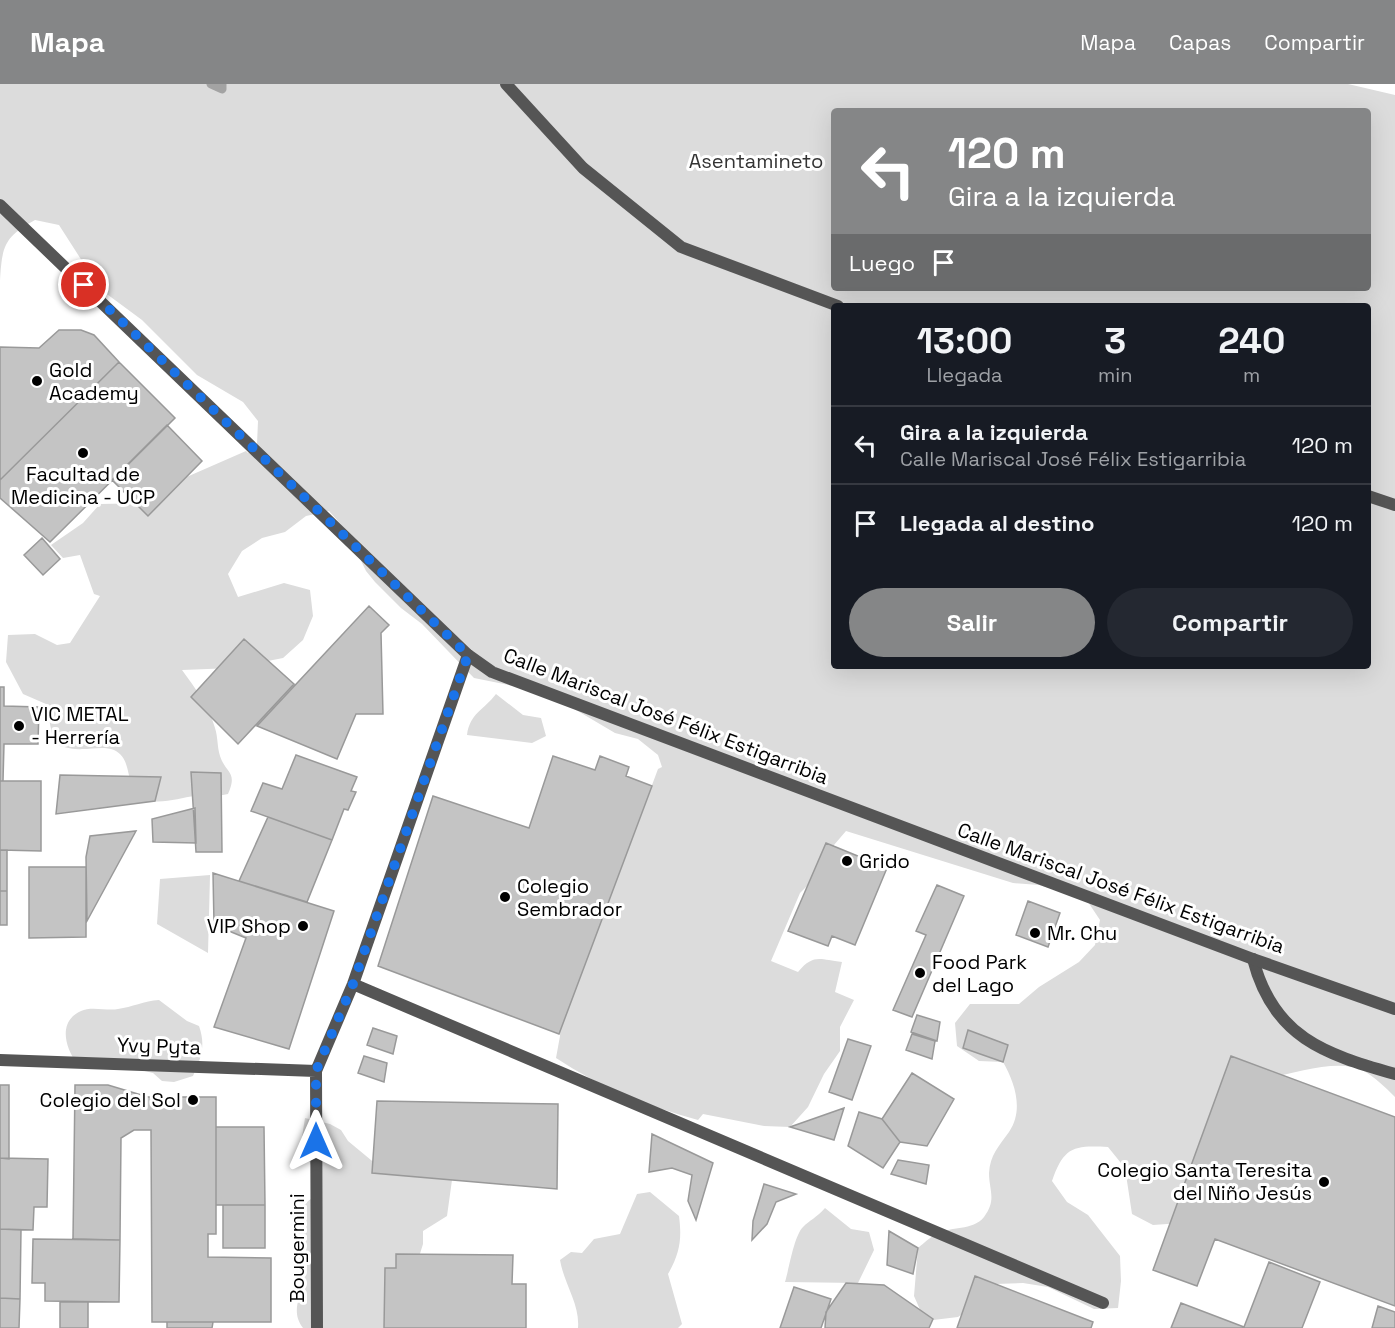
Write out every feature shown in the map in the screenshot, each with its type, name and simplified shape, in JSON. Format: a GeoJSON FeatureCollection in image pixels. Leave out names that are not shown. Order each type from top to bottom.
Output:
{"type":"FeatureCollection","features":[{"type":"Feature","properties":{"kind":"street"},"geometry":{"type":"LineString","coordinates":[[506,84],[583,168],[681,247],[831,303]]}},
{"type":"Feature","properties":{"kind":"street","name":"Calle Mariscal José Félix Estigarribia"},"geometry":{"type":"LineString","coordinates":[[0,205],[468,655],[492,672],[1252,959],[1395,1009]]}},
{"type":"Feature","properties":{"kind":"street"},"geometry":{"type":"LineString","coordinates":[[1371,497],[1395,506]]}},
{"type":"Feature","properties":{"kind":"street","name":"Bougermini"},"geometry":{"type":"LineString","coordinates":[[317,1328],[316,1071],[353,984],[468,655]]}},
{"type":"Feature","properties":{"kind":"street"},"geometry":{"type":"LineString","coordinates":[[1252,959],[1259,984],[1288,1027],[1323,1050],[1395,1074]]}},
{"type":"Feature","properties":{"kind":"street"},"geometry":{"type":"LineString","coordinates":[[353,984],[1102,1303]]}},
{"type":"Feature","properties":{"kind":"street","name":"Yvy Pyta"},"geometry":{"type":"LineString","coordinates":[[0,1060],[316,1071]]}},
{"type":"Feature","properties":{"kind":"green space","name":"Asentamineto"},"geometry":{"type":"Polygon","coordinates":[[[0,84],[1348,84],[1395,95],[1395,1097],[1371,1076],[1351,1067],[1339,1066],[1298,1071],[1261,1080],[1181,1223],[1153,1225],[1132,1214],[1125,1168],[1108,1147],[1071,1150],[1061,1161],[1052,1181],[1067,1202],[1088,1215],[1120,1256],[1121,1281],[1118,1308],[1094,1309],[1048,1287],[1023,1283],[995,1284],[979,1302],[958,1317],[925,1321],[914,1296],[918,1248],[937,1234],[974,1224],[984,1217],[991,1200],[989,1173],[991,1161],[1014,1124],[1017,1106],[1014,1088],[1003,1062],[979,1061],[957,1046],[955,1023],[970,1004],[1019,1004],[1039,987],[1079,962],[1095,945],[1100,920],[1086,899],[1039,885],[1013,883],[846,831],[834,845],[824,869],[800,893],[771,961],[798,972],[813,960],[842,962],[835,992],[854,1000],[840,1027],[840,1051],[824,1074],[808,1107],[790,1127],[764,1126],[703,1114],[698,1120],[624,1095],[556,1058],[560,1036],[557,972],[590,910],[611,895],[658,769],[662,767],[658,755],[638,739],[615,733],[571,707],[523,688],[474,678],[422,624],[401,608],[375,582],[366,571],[346,530],[329,511],[306,516],[285,532],[262,538],[242,551],[228,574],[238,597],[284,583],[310,590],[313,616],[303,640],[283,658],[233,668],[182,670],[201,698],[212,720],[220,756],[232,781],[228,794],[195,796],[160,802],[144,799],[132,786],[125,761],[119,753],[110,749],[75,749],[54,744],[46,704],[23,694],[6,662],[8,635],[35,634],[57,645],[70,643],[100,596],[94,594],[80,555],[63,558],[51,545],[83,523],[100,504],[151,503],[172,491],[182,479],[246,451],[248,453],[257,444],[258,421],[243,402],[197,375],[142,320],[100,289],[59,225],[35,220],[11,238],[2,259],[0,281],[0,84]]]}},
{"type":"Feature","properties":{"kind":"green space"},"geometry":{"type":"Polygon","coordinates":[[[496,694],[523,715],[541,718],[546,736],[532,743],[467,735],[474,717],[496,694]]]}},
{"type":"Feature","properties":{"kind":"green space"},"geometry":{"type":"Polygon","coordinates":[[[210,875],[208,953],[157,924],[160,879],[210,875]]]}},
{"type":"Feature","properties":{"kind":"green space"},"geometry":{"type":"Polygon","coordinates":[[[159,1000],[187,1021],[199,1026],[202,1052],[193,1076],[174,1082],[162,1081],[153,1073],[128,1067],[76,1062],[69,1049],[66,1035],[66,1028],[74,1015],[85,1010],[118,1009],[159,1000]]]}},
{"type":"Feature","properties":{"kind":"green space"},"geometry":{"type":"Polygon","coordinates":[[[305,1118],[330,1124],[341,1130],[348,1141],[377,1165],[452,1180],[447,1216],[423,1231],[423,1244],[397,1328],[303,1328],[299,1322],[297,1306],[301,1275],[297,1225],[301,1209],[311,1199],[311,1165],[301,1143],[305,1118]]]}},
{"type":"Feature","properties":{"kind":"green space"},"geometry":{"type":"Polygon","coordinates":[[[650,1192],[679,1216],[679,1246],[668,1274],[682,1324],[678,1328],[578,1328],[577,1311],[560,1260],[571,1252],[582,1253],[594,1239],[620,1234],[637,1194],[650,1192]]]}},
{"type":"Feature","properties":{"kind":"green space"},"geometry":{"type":"Polygon","coordinates":[[[825,1208],[851,1229],[869,1232],[874,1250],[858,1283],[785,1282],[794,1245],[800,1231],[825,1208]]]}},
{"type":"Feature","properties":{"kind":"building"},"geometry":{"type":"Polygon","coordinates":[[[59,330],[81,330],[94,335],[119,362],[0,480],[0,347],[39,348],[59,330]]]}},
{"type":"Feature","properties":{"kind":"building","name":"Facultad de Medicina - UCP"},"geometry":{"type":"Polygon","coordinates":[[[119,362],[175,418],[50,542],[0,498],[0,480],[119,362]]]}},
{"type":"Feature","properties":{"kind":"building"},"geometry":{"type":"Polygon","coordinates":[[[167,425],[202,461],[148,516],[112,480],[167,425]]]}},
{"type":"Feature","properties":{"kind":"building"},"geometry":{"type":"Polygon","coordinates":[[[42,538],[60,559],[43,575],[24,555],[42,538]]]}},
{"type":"Feature","properties":{"kind":"building"},"geometry":{"type":"Polygon","coordinates":[[[369,606],[389,625],[381,633],[383,714],[356,714],[337,759],[257,726],[369,606]]]}},
{"type":"Feature","properties":{"kind":"building"},"geometry":{"type":"Polygon","coordinates":[[[244,639],[294,684],[238,744],[191,697],[244,639]]]}},
{"type":"Feature","properties":{"kind":"building","name":"VIC METAL - Herrería"},"geometry":{"type":"Polygon","coordinates":[[[0,687],[4,687],[4,706],[39,707],[38,744],[4,744],[3,781],[0,781],[0,687]]]}},
{"type":"Feature","properties":{"kind":"building"},"geometry":{"type":"Polygon","coordinates":[[[296,755],[357,777],[351,791],[356,792],[348,810],[344,809],[332,840],[251,811],[263,783],[282,789],[296,755]]]}},
{"type":"Feature","properties":{"kind":"building","name":"Colegio Sembrador"},"geometry":{"type":"Polygon","coordinates":[[[553,756],[595,770],[600,756],[629,767],[626,776],[652,786],[559,1034],[378,966],[433,796],[529,828],[553,756]]]}},
{"type":"Feature","properties":{"kind":"building"},"geometry":{"type":"Polygon","coordinates":[[[191,772],[221,773],[222,852],[196,852],[191,772]]]}},
{"type":"Feature","properties":{"kind":"building"},"geometry":{"type":"Polygon","coordinates":[[[60,775],[161,777],[155,801],[56,814],[60,775]]]}},
{"type":"Feature","properties":{"kind":"building"},"geometry":{"type":"Polygon","coordinates":[[[0,781],[41,781],[41,851],[0,850],[0,781]]]}},
{"type":"Feature","properties":{"kind":"building"},"geometry":{"type":"Polygon","coordinates":[[[195,808],[196,843],[153,842],[152,819],[195,808]]]}},
{"type":"Feature","properties":{"kind":"building"},"geometry":{"type":"Polygon","coordinates":[[[268,817],[332,840],[307,902],[239,881],[268,817]]]}},
{"type":"Feature","properties":{"kind":"building"},"geometry":{"type":"Polygon","coordinates":[[[136,831],[87,921],[86,857],[90,836],[136,831]]]}},
{"type":"Feature","properties":{"kind":"building"},"geometry":{"type":"Polygon","coordinates":[[[826,843],[887,868],[855,945],[832,936],[828,946],[788,931],[826,843]]]}},
{"type":"Feature","properties":{"kind":"building"},"geometry":{"type":"Polygon","coordinates":[[[0,850],[7,850],[7,891],[0,891],[0,850]]]}},
{"type":"Feature","properties":{"kind":"building"},"geometry":{"type":"Polygon","coordinates":[[[29,867],[86,867],[86,937],[29,938],[29,867]]]}},
{"type":"Feature","properties":{"kind":"building"},"geometry":{"type":"Polygon","coordinates":[[[213,873],[334,911],[289,1049],[214,1027],[246,938],[214,925],[213,873]]]}},
{"type":"Feature","properties":{"kind":"building","name":"Food Park del Lago"},"geometry":{"type":"Polygon","coordinates":[[[937,885],[964,896],[912,1017],[893,1010],[926,935],[916,931],[937,885]]]}},
{"type":"Feature","properties":{"kind":"building"},"geometry":{"type":"Polygon","coordinates":[[[0,891],[7,891],[7,925],[0,925],[0,891]]]}},
{"type":"Feature","properties":{"kind":"building"},"geometry":{"type":"Polygon","coordinates":[[[1028,901],[1060,913],[1048,947],[1016,935],[1028,901]]]}},
{"type":"Feature","properties":{"kind":"building"},"geometry":{"type":"Polygon","coordinates":[[[917,1015],[940,1022],[937,1041],[911,1032],[917,1015]]]}},
{"type":"Feature","properties":{"kind":"building"},"geometry":{"type":"Polygon","coordinates":[[[373,1028],[397,1036],[393,1054],[367,1045],[373,1028]]]}},
{"type":"Feature","properties":{"kind":"building"},"geometry":{"type":"Polygon","coordinates":[[[968,1030],[1008,1045],[1003,1062],[963,1048],[968,1030]]]}},
{"type":"Feature","properties":{"kind":"building"},"geometry":{"type":"Polygon","coordinates":[[[912,1034],[935,1041],[932,1059],[906,1050],[912,1034]]]}},
{"type":"Feature","properties":{"kind":"building"},"geometry":{"type":"Polygon","coordinates":[[[848,1039],[871,1046],[852,1100],[829,1092],[848,1039]]]}},
{"type":"Feature","properties":{"kind":"building"},"geometry":{"type":"Polygon","coordinates":[[[364,1056],[387,1063],[384,1082],[358,1073],[364,1056]]]}},
{"type":"Feature","properties":{"kind":"building"},"geometry":{"type":"Polygon","coordinates":[[[1231,1056],[1395,1117],[1395,1306],[1215,1239],[1197,1286],[1153,1270],[1231,1056]]]}},
{"type":"Feature","properties":{"kind":"building"},"geometry":{"type":"Polygon","coordinates":[[[912,1073],[954,1099],[927,1146],[900,1142],[882,1119],[912,1073]]]}},
{"type":"Feature","properties":{"kind":"building"},"geometry":{"type":"Polygon","coordinates":[[[0,1085],[9,1085],[9,1159],[0,1158],[0,1085]]]}},
{"type":"Feature","properties":{"kind":"building"},"geometry":{"type":"Polygon","coordinates":[[[75,1085],[108,1085],[148,1097],[216,1097],[216,1234],[208,1234],[208,1257],[271,1258],[271,1322],[152,1322],[151,1130],[134,1130],[121,1138],[120,1240],[73,1239],[75,1085]]]}},
{"type":"Feature","properties":{"kind":"building"},"geometry":{"type":"Polygon","coordinates":[[[377,1101],[558,1104],[557,1189],[372,1173],[377,1101]]]}},
{"type":"Feature","properties":{"kind":"building"},"geometry":{"type":"Polygon","coordinates":[[[844,1108],[834,1140],[790,1127],[844,1108]]]}},
{"type":"Feature","properties":{"kind":"building"},"geometry":{"type":"Polygon","coordinates":[[[859,1112],[882,1119],[900,1142],[883,1168],[848,1146],[859,1112]]]}},
{"type":"Feature","properties":{"kind":"building"},"geometry":{"type":"Polygon","coordinates":[[[216,1127],[264,1127],[265,1205],[216,1205],[216,1127]]]}},
{"type":"Feature","properties":{"kind":"building"},"geometry":{"type":"Polygon","coordinates":[[[652,1134],[713,1163],[696,1220],[688,1201],[692,1175],[672,1168],[649,1172],[652,1134]]]}},
{"type":"Feature","properties":{"kind":"building"},"geometry":{"type":"Polygon","coordinates":[[[0,1158],[48,1159],[47,1207],[34,1207],[33,1230],[0,1229],[0,1158]]]}},
{"type":"Feature","properties":{"kind":"building"},"geometry":{"type":"Polygon","coordinates":[[[898,1160],[929,1165],[926,1184],[891,1174],[898,1160]]]}},
{"type":"Feature","properties":{"kind":"building"},"geometry":{"type":"Polygon","coordinates":[[[764,1184],[796,1194],[776,1202],[767,1224],[752,1240],[753,1221],[764,1184]]]}},
{"type":"Feature","properties":{"kind":"building"},"geometry":{"type":"Polygon","coordinates":[[[223,1205],[265,1205],[265,1248],[223,1248],[223,1205]]]}},
{"type":"Feature","properties":{"kind":"building"},"geometry":{"type":"Polygon","coordinates":[[[0,1229],[21,1230],[20,1299],[0,1298],[0,1229]]]}},
{"type":"Feature","properties":{"kind":"building"},"geometry":{"type":"Polygon","coordinates":[[[889,1231],[918,1248],[913,1274],[887,1265],[889,1231]]]}},
{"type":"Feature","properties":{"kind":"building"},"geometry":{"type":"Polygon","coordinates":[[[33,1239],[120,1240],[119,1302],[45,1301],[45,1283],[32,1283],[33,1239]]]}},
{"type":"Feature","properties":{"kind":"building"},"geometry":{"type":"Polygon","coordinates":[[[396,1254],[513,1255],[512,1284],[526,1284],[526,1328],[384,1328],[385,1268],[396,1268],[396,1254]]]}},
{"type":"Feature","properties":{"kind":"building"},"geometry":{"type":"Polygon","coordinates":[[[1269,1262],[1320,1282],[1302,1328],[1171,1328],[1181,1303],[1244,1327],[1269,1262]]]}},
{"type":"Feature","properties":{"kind":"building"},"geometry":{"type":"Polygon","coordinates":[[[975,1276],[1093,1322],[1091,1328],[957,1328],[975,1276]]]}},
{"type":"Feature","properties":{"kind":"building"},"geometry":{"type":"Polygon","coordinates":[[[846,1283],[884,1285],[933,1319],[929,1328],[825,1328],[826,1312],[846,1283]]]}},
{"type":"Feature","properties":{"kind":"building"},"geometry":{"type":"Polygon","coordinates":[[[794,1287],[831,1299],[821,1328],[780,1328],[794,1287]]]}},
{"type":"Feature","properties":{"kind":"building"},"geometry":{"type":"Polygon","coordinates":[[[0,1298],[20,1299],[19,1328],[0,1328],[0,1298]]]}},
{"type":"Feature","properties":{"kind":"building"},"geometry":{"type":"Polygon","coordinates":[[[60,1302],[88,1302],[88,1328],[60,1328],[60,1302]]]}},
{"type":"Feature","properties":{"kind":"building"},"geometry":{"type":"Polygon","coordinates":[[[1378,1306],[1395,1312],[1395,1328],[1372,1328],[1378,1306]]]}},
{"type":"Feature","properties":{"kind":"building"},"geometry":{"type":"Polygon","coordinates":[[[167,1322],[213,1322],[212,1328],[167,1328],[167,1322]]]}},
{"type":"Feature","properties":{"kind":"waterway"},"geometry":{"type":"LineString","coordinates":[[211,84],[222,89],[222,84]]}},
{"type":"Feature","properties":{"kind":"place","name":"Gold Academy"},"geometry":{"type":"Point","coordinates":[37,381]}},
{"type":"Feature","properties":{"kind":"place","name":"Facultad de Medicina - UCP"},"geometry":{"type":"Point","coordinates":[83,453]}},
{"type":"Feature","properties":{"kind":"place","name":"VIC METAL - Herrería"},"geometry":{"type":"Point","coordinates":[19,726]}},
{"type":"Feature","properties":{"kind":"place","name":"Grido"},"geometry":{"type":"Point","coordinates":[847,861]}},
{"type":"Feature","properties":{"kind":"place","name":"Colegio Sembrador"},"geometry":{"type":"Point","coordinates":[505,897]}},
{"type":"Feature","properties":{"kind":"place","name":"VIP Shop"},"geometry":{"type":"Point","coordinates":[303,926]}},
{"type":"Feature","properties":{"kind":"place","name":"Mr. Chu"},"geometry":{"type":"Point","coordinates":[1035,933]}},
{"type":"Feature","properties":{"kind":"place","name":"Food Park del Lago"},"geometry":{"type":"Point","coordinates":[920,973]}},
{"type":"Feature","properties":{"kind":"place","name":"Colegio del Sol"},"geometry":{"type":"Point","coordinates":[193,1100]}},
{"type":"Feature","properties":{"kind":"place","name":"Colegio Santa Teresita del Niño Jesús"},"geometry":{"type":"Point","coordinates":[1324,1182]}},
{"type":"Feature","properties":{"kind":"route"},"geometry":{"type":"LineString","coordinates":[[84,285],[468,655],[353,984],[316,1071],[316,1141]]}}]}
